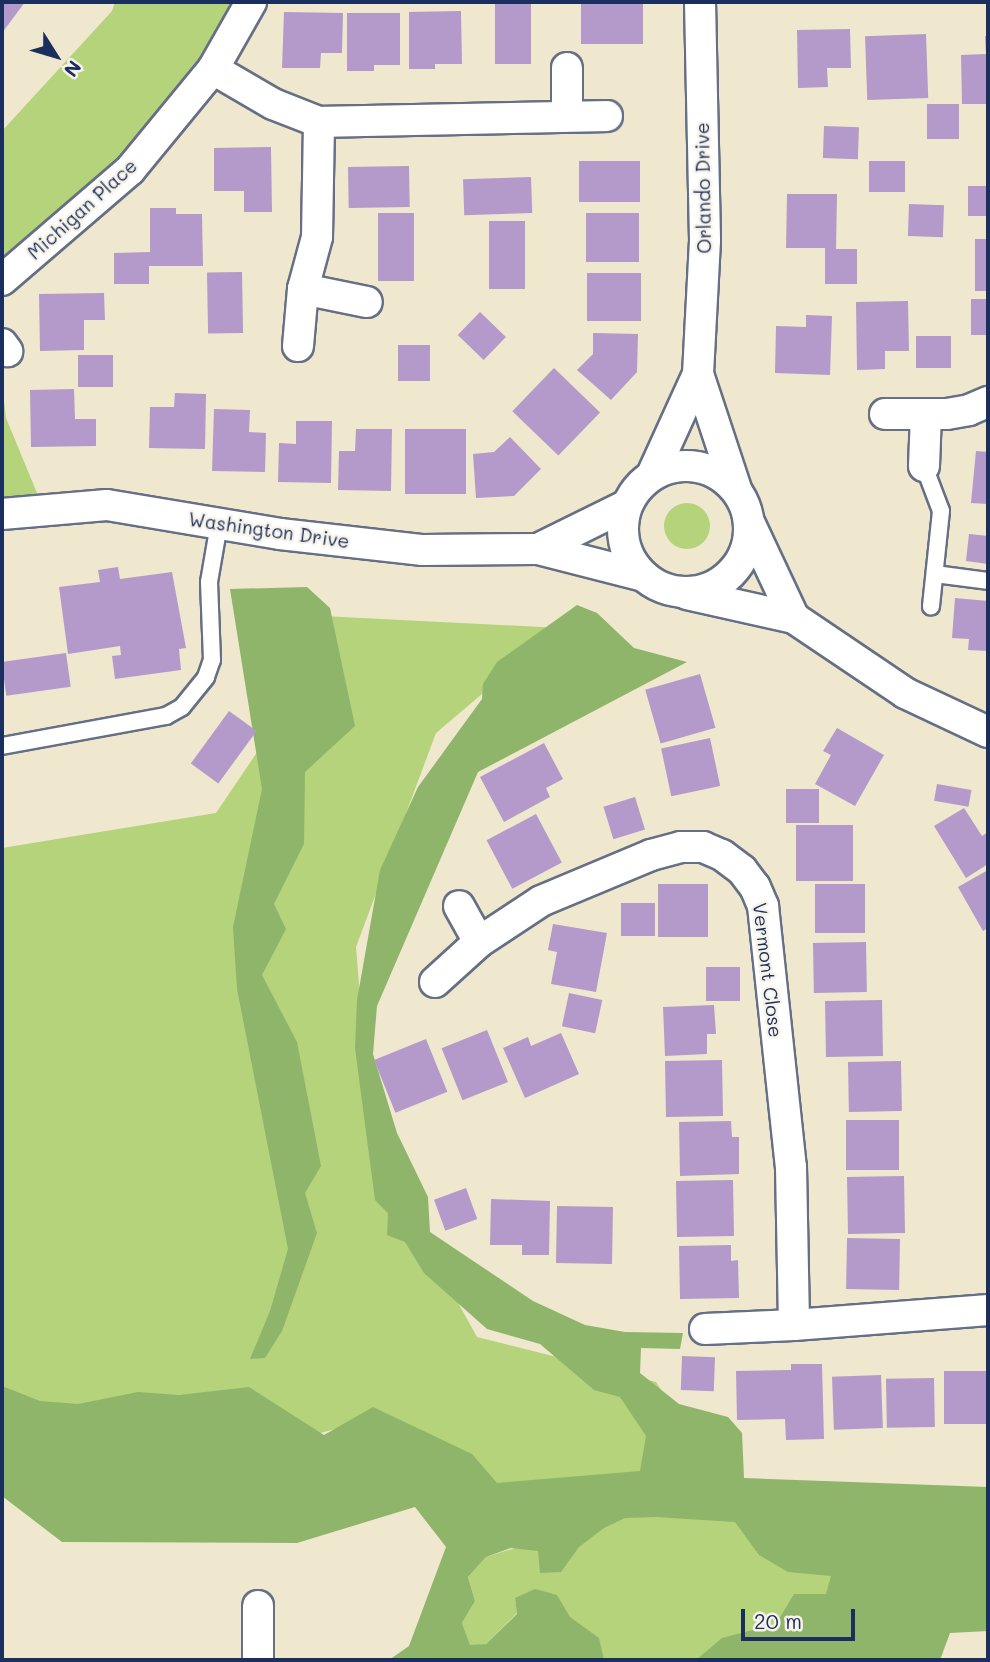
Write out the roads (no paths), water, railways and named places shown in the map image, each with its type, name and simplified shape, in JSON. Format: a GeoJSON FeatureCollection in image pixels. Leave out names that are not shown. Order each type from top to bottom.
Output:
{"type":"FeatureCollection","features":[{"type":"Feature","properties":{"kind":"street","name":"Michigan Place"},"geometry":{"type":"LineString","coordinates":[[2,280],[130,170],[213,69],[251,2]]}},
{"type":"Feature","properties":{"kind":"street","name":"Orlando Drive"},"geometry":{"type":"LineString","coordinates":[[700,2],[705,240],[698,374],[736,489]]}},
{"type":"Feature","properties":{"kind":"street"},"geometry":{"type":"LineString","coordinates":[[567,68],[567,116]]}},
{"type":"Feature","properties":{"kind":"street"},"geometry":{"type":"LineString","coordinates":[[213,69],[273,104],[319,122],[607,116]]}},
{"type":"Feature","properties":{"kind":"street"},"geometry":{"type":"LineString","coordinates":[[298,346],[303,289],[317,237],[319,122]]}},
{"type":"Feature","properties":{"kind":"street"},"geometry":{"type":"LineString","coordinates":[[303,289],[367,302]]}},
{"type":"Feature","properties":{"kind":"street","name":"Orlando Drive"},"geometry":{"type":"LineString","coordinates":[[652,475],[698,374]]}},
{"type":"Feature","properties":{"kind":"street"},"geometry":{"type":"LineString","coordinates":[[885,414],[926,415],[969,410],[988,402]]}},
{"type":"Feature","properties":{"kind":"street"},"geometry":{"type":"LineString","coordinates":[[924,466],[926,415]]}},
{"type":"Feature","properties":{"kind":"street"},"geometry":{"type":"LineString","coordinates":[[794,618],[736,489],[715,472],[690,465],[670,467],[652,475],[637,489],[627,505],[623,524],[624,544],[632,562],[644,576],[660,587],[794,618],[905,693],[988,732]]}},
{"type":"Feature","properties":{"kind":"street","name":"Washington Drive"},"geometry":{"type":"LineString","coordinates":[[2,514],[107,505],[219,524],[423,550],[538,549],[644,576]]}},
{"type":"Feature","properties":{"kind":"street","name":"Washington Drive"},"geometry":{"type":"LineString","coordinates":[[538,549],[627,505]]}},
{"type":"Feature","properties":{"kind":"street"},"geometry":{"type":"LineString","coordinates":[[678,592],[698,591],[715,585],[731,574],[742,559],[749,541],[749,522]]}},
{"type":"Feature","properties":{"kind":"street","name":"Vermont Close"},"geometry":{"type":"LineString","coordinates":[[435,982],[479,942],[541,901],[651,855],[681,847],[703,847],[722,855],[742,870],[755,887],[763,906],[791,1167],[794,1325]]}},
{"type":"Feature","properties":{"kind":"street"},"geometry":{"type":"LineString","coordinates":[[459,906],[479,942]]}},
{"type":"Feature","properties":{"kind":"street"},"geometry":{"type":"LineString","coordinates":[[705,1329],[988,1310]]}},
{"type":"Feature","properties":{"kind":"street"},"geometry":{"type":"LineString","coordinates":[[258,1606],[258,1660]]}},
{"type":"Feature","properties":{"kind":"lane"},"geometry":{"type":"LineString","coordinates":[[924,466],[942,511],[931,606]]}},
{"type":"Feature","properties":{"kind":"lane"},"geometry":{"type":"LineString","coordinates":[[2,746],[166,716],[182,707],[206,677],[212,660],[209,582],[219,524]]}},
{"type":"Feature","properties":{"kind":"lane"},"geometry":{"type":"LineString","coordinates":[[935,574],[988,581]]}}]}
